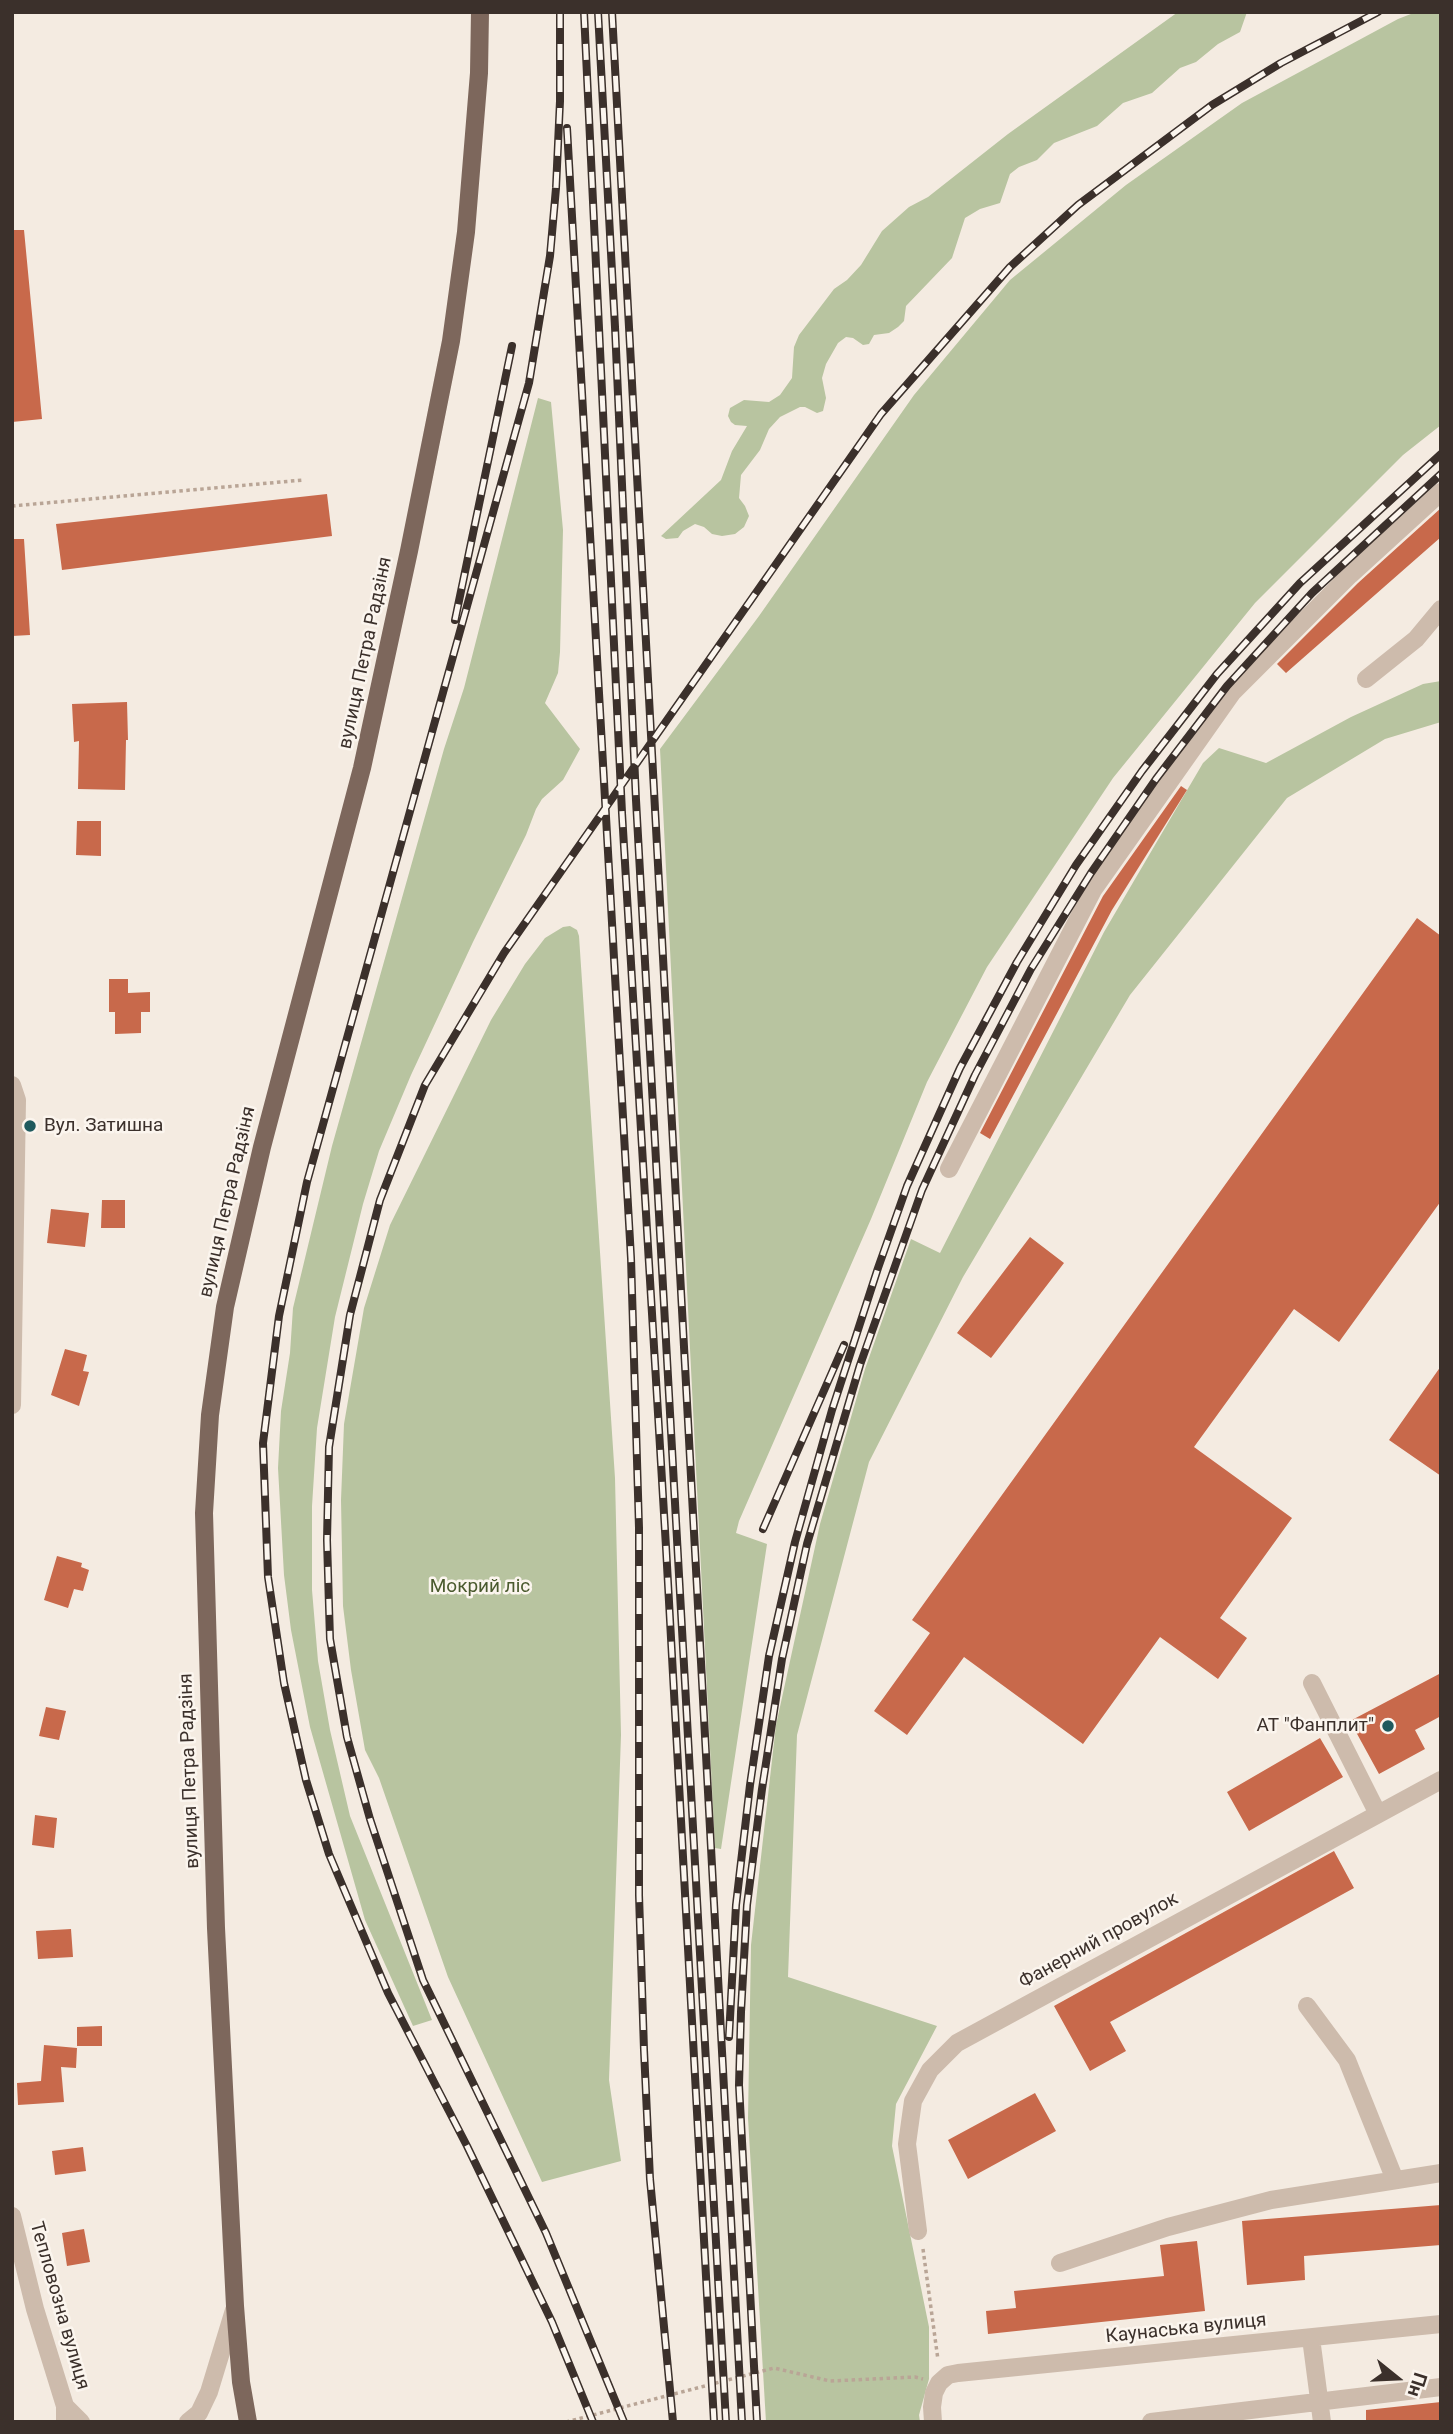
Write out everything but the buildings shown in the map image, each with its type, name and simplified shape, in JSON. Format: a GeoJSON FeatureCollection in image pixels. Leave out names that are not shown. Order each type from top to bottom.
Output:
{"type":"FeatureCollection","features":[{"type":"Feature","properties":{"kind":"main road","name":"вулиця Петра Радзіня"},"geometry":{"type":"LineString","coordinates":[[248,2422],[241,2382],[235,2306],[216,1928],[204,1513],[210,1415],[228,1293],[261,1147],[362,768],[410,551],[451,341],[466,232],[479,73],[480,12]]}},
{"type":"Feature","properties":{"kind":"street"},"geometry":{"type":"LineString","coordinates":[[949,1169],[1093,890],[1232,693],[1350,576],[1441,492]]}},
{"type":"Feature","properties":{"kind":"street"},"geometry":{"type":"LineString","coordinates":[[1366,679],[1416,639],[1441,609]]}},
{"type":"Feature","properties":{"kind":"street"},"geometry":{"type":"LineString","coordinates":[[12,1085],[17,1100],[12,1405]]}},
{"type":"Feature","properties":{"kind":"street"},"geometry":{"type":"LineString","coordinates":[[1312,1683],[1378,1814]]}},
{"type":"Feature","properties":{"kind":"street","name":"Фанерний провулок"},"geometry":{"type":"LineString","coordinates":[[918,2231],[907,2144],[913,2101],[930,2070],[957,2043],[1441,1780]]}},
{"type":"Feature","properties":{"kind":"street"},"geometry":{"type":"LineString","coordinates":[[1307,2006],[1347,2060],[1395,2180]]}},
{"type":"Feature","properties":{"kind":"street"},"geometry":{"type":"LineString","coordinates":[[1060,2263],[1168,2227],[1271,2200],[1441,2173]]}},
{"type":"Feature","properties":{"kind":"street","name":"Тепловозна вулиця"},"geometry":{"type":"LineString","coordinates":[[12,2216],[65,2414],[81,2422]]}},
{"type":"Feature","properties":{"kind":"street"},"geometry":{"type":"LineString","coordinates":[[188,2422],[198,2413],[209,2392],[235,2306]]}},
{"type":"Feature","properties":{"kind":"street","name":"Каунаська вулиця"},"geometry":{"type":"LineString","coordinates":[[939,2383],[948,2375],[958,2373],[1441,2324]]}},
{"type":"Feature","properties":{"kind":"street"},"geometry":{"type":"LineString","coordinates":[[1311,2338],[1322,2422]]}},
{"type":"Feature","properties":{"kind":"street"},"geometry":{"type":"LineString","coordinates":[[933,2422],[934,2393],[939,2383]]}},
{"type":"Feature","properties":{"kind":"street"},"geometry":{"type":"LineString","coordinates":[[1151,2422],[1441,2388]]}},
{"type":"Feature","properties":{"kind":"path"},"geometry":{"type":"LineString","coordinates":[[12,506],[303,480]]}},
{"type":"Feature","properties":{"kind":"path"},"geometry":{"type":"LineString","coordinates":[[566,2422],[774,2368],[830,2381],[915,2376],[939,2383],[938,2347],[918,2231]]}},
{"type":"Feature","properties":{"kind":"green space"},"geometry":{"type":"Polygon","coordinates":[[[1178,12],[1247,12],[1240,32],[1218,44],[1196,62],[1180,68],[1152,93],[1123,103],[1097,126],[1054,143],[1037,160],[1010,174],[1000,203],[980,209],[965,218],[952,258],[906,306],[904,321],[898,327],[889,333],[874,335],[869,344],[863,345],[846,337],[838,343],[826,364],[822,378],[826,398],[823,411],[817,413],[800,407],[780,417],[769,429],[760,450],[741,475],[739,498],[749,516],[744,527],[735,534],[722,536],[712,534],[695,524],[683,531],[678,538],[666,539],[661,536],[721,480],[732,451],[747,426],[731,422],[728,416],[730,408],[744,400],[769,402],[780,395],[792,378],[794,347],[799,335],[834,289],[861,265],[882,231],[909,207],[928,197],[1008,134],[1178,12]]]}},
{"type":"Feature","properties":{"kind":"green space"},"geometry":{"type":"Polygon","coordinates":[[[1416,12],[1441,12],[1441,425],[1403,455],[1255,603],[1113,778],[987,967],[927,1082],[871,1219],[739,1521],[736,1533],[767,1544],[721,1849],[715,1848],[660,749],[759,616],[914,395],[1010,280],[1126,185],[1242,103],[1398,19],[1416,12]]]}},
{"type":"Feature","properties":{"kind":"green space"},"geometry":{"type":"Polygon","coordinates":[[[538,398],[551,402],[563,530],[558,673],[545,703],[580,749],[563,780],[542,799],[536,809],[411,1075],[379,1151],[335,1317],[317,1428],[312,1506],[312,1590],[318,1661],[330,1730],[350,1816],[432,2020],[413,2026],[365,1920],[310,1727],[291,1630],[284,1575],[278,1468],[281,1411],[290,1353],[293,1308],[332,1146],[444,749],[464,688],[538,398]]]}},
{"type":"Feature","properties":{"kind":"green space"},"geometry":{"type":"Polygon","coordinates":[[[1441,681],[1441,722],[1385,739],[1287,798],[1130,995],[963,1277],[869,1462],[797,1735],[788,1977],[937,2026],[896,2104],[892,2146],[929,2327],[929,2379],[919,2415],[920,2422],[766,2422],[748,2118],[751,1945],[776,1725],[820,1524],[865,1369],[911,1239],[940,1253],[1104,932],[1203,763],[1219,748],[1266,763],[1351,717],[1423,684],[1441,681]]]}},
{"type":"Feature","properties":{"kind":"green space","name":"Мокрий ліс"},"geometry":{"type":"Polygon","coordinates":[[[570,926],[577,930],[579,936],[615,1478],[621,1735],[609,2080],[621,2161],[542,2182],[448,1977],[379,1778],[365,1750],[343,1606],[341,1500],[344,1424],[364,1308],[390,1225],[491,1020],[525,964],[545,938],[563,927],[570,926]]]}},
{"type":"Feature","properties":{"kind":"railway"},"geometry":{"type":"LineString","coordinates":[[560,12],[556,188],[550,256],[529,383],[307,1182],[279,1316],[263,1443],[268,1577],[284,1683],[306,1780],[329,1854],[388,1993],[467,2146],[552,2322],[593,2422]]}},
{"type":"Feature","properties":{"kind":"railway"},"geometry":{"type":"LineString","coordinates":[[584,12],[622,813],[714,2422]]}},
{"type":"Feature","properties":{"kind":"railway"},"geometry":{"type":"LineString","coordinates":[[598,12],[636,800],[726,2422]]}},
{"type":"Feature","properties":{"kind":"railway"},"geometry":{"type":"LineString","coordinates":[[612,12],[742,2422]]}},
{"type":"Feature","properties":{"kind":"railway"},"geometry":{"type":"LineString","coordinates":[[624,2422],[546,2233],[423,1980],[370,1819],[347,1737],[330,1639],[327,1540],[329,1447],[350,1315],[380,1200],[425,1085],[504,953],[881,414],[1010,267],[1078,205],[1212,105],[1281,63],[1378,12]]}},
{"type":"Feature","properties":{"kind":"railway"},"geometry":{"type":"LineString","coordinates":[[567,128],[631,1258],[639,1528],[639,1895],[644,2050],[650,2179],[673,2422]]}},
{"type":"Feature","properties":{"kind":"railway"},"geometry":{"type":"LineString","coordinates":[[455,620],[512,346]]}},
{"type":"Feature","properties":{"kind":"railway"},"geometry":{"type":"LineString","coordinates":[[729,2037],[736,1905],[750,1785],[769,1656],[795,1542],[832,1410],[878,1268],[907,1186],[960,1068],[1017,962],[1076,865],[1142,771],[1217,674],[1300,583],[1441,454]]}},
{"type":"Feature","properties":{"kind":"railway"},"geometry":{"type":"LineString","coordinates":[[757,2422],[739,2085],[747,1905],[782,1659],[807,1544],[860,1365],[922,1190],[975,1075],[1031,969],[1091,873],[1156,779],[1227,686],[1312,593],[1441,474]]}},
{"type":"Feature","properties":{"kind":"railway"},"geometry":{"type":"LineString","coordinates":[[763,1529],[844,1345]]}},
{"type":"Feature","properties":{"kind":"place","name":"Вул. Затишна"},"geometry":{"type":"Point","coordinates":[30,1126]}},
{"type":"Feature","properties":{"kind":"place","name":"АТ \"Фанплит\""},"geometry":{"type":"Point","coordinates":[1388,1726]}}]}
